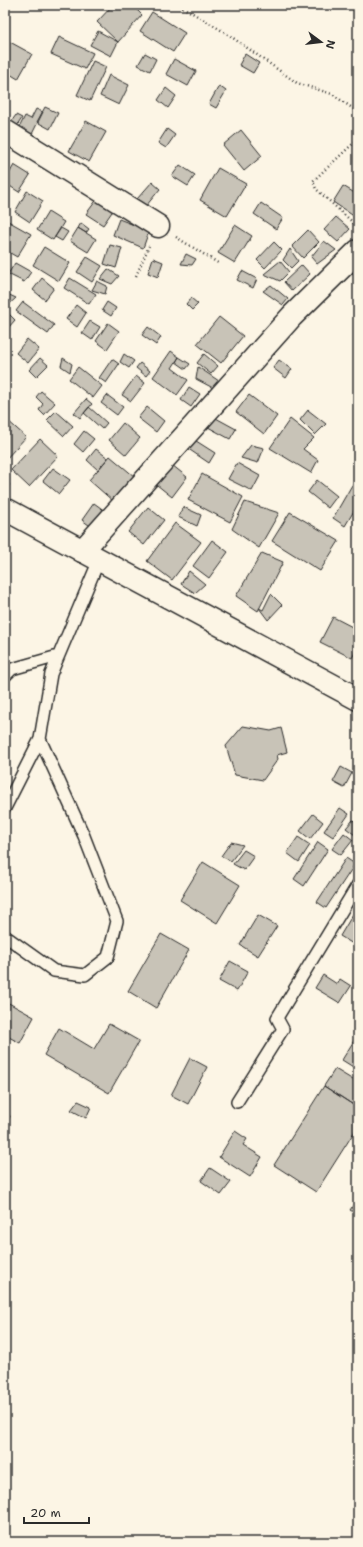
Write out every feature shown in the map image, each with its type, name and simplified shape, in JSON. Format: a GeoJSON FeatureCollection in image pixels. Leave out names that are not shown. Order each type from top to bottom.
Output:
{"type":"FeatureCollection","features":[{"type":"Feature","properties":{"kind":"street"},"geometry":{"type":"LineString","coordinates":[[5,131],[158,226]]}},
{"type":"Feature","properties":{"kind":"street"},"geometry":{"type":"LineString","coordinates":[[91,555],[292,316],[358,251]]}},
{"type":"Feature","properties":{"kind":"street"},"geometry":{"type":"LineString","coordinates":[[5,509],[358,699]]}},
{"type":"Feature","properties":{"kind":"lane"},"geometry":{"type":"LineString","coordinates":[[5,808],[40,739],[51,674],[91,555]]}},
{"type":"Feature","properties":{"kind":"lane"},"geometry":{"type":"LineString","coordinates":[[5,676],[12,669],[58,656]]}},
{"type":"Feature","properties":{"kind":"lane"},"geometry":{"type":"LineString","coordinates":[[5,936],[54,971],[85,976],[108,957],[117,921],[84,836],[40,739]]}},
{"type":"Feature","properties":{"kind":"lane"},"geometry":{"type":"LineString","coordinates":[[237,1102],[283,1029],[277,1018],[358,884]]}},
{"type":"Feature","properties":{"kind":"path"},"geometry":{"type":"LineString","coordinates":[[179,5],[226,33],[297,83],[332,94],[358,112]]}},
{"type":"Feature","properties":{"kind":"path"},"geometry":{"type":"LineString","coordinates":[[358,139],[313,181],[316,189],[358,227]]}},
{"type":"Feature","properties":{"kind":"path"},"geometry":{"type":"LineString","coordinates":[[136,276],[158,226],[218,263]]}},
{"type":"Feature","properties":{"kind":"building"},"geometry":{"type":"Polygon","coordinates":[[[113,5],[132,5],[142,15],[118,42],[97,22],[113,5]]]}},
{"type":"Feature","properties":{"kind":"building"},"geometry":{"type":"Polygon","coordinates":[[[152,12],[185,33],[173,52],[140,31],[152,12]]]}},
{"type":"Feature","properties":{"kind":"building"},"geometry":{"type":"Polygon","coordinates":[[[98,31],[118,42],[111,56],[90,45],[98,31]]]}},
{"type":"Feature","properties":{"kind":"building"},"geometry":{"type":"Polygon","coordinates":[[[59,37],[93,53],[85,69],[51,54],[59,37]]]}},
{"type":"Feature","properties":{"kind":"building"},"geometry":{"type":"Polygon","coordinates":[[[10,42],[32,54],[18,79],[5,71],[5,50],[10,42]]]}},
{"type":"Feature","properties":{"kind":"building"},"geometry":{"type":"Polygon","coordinates":[[[145,53],[156,59],[150,71],[138,65],[145,53]]]}},
{"type":"Feature","properties":{"kind":"building"},"geometry":{"type":"Polygon","coordinates":[[[245,54],[259,63],[253,73],[239,65],[245,54]]]}},
{"type":"Feature","properties":{"kind":"building"},"geometry":{"type":"Polygon","coordinates":[[[174,59],[196,71],[188,86],[166,74],[174,59]]]}},
{"type":"Feature","properties":{"kind":"building"},"geometry":{"type":"Polygon","coordinates":[[[93,61],[106,67],[90,101],[77,95],[93,61]]]}},
{"type":"Feature","properties":{"kind":"building"},"geometry":{"type":"Polygon","coordinates":[[[109,75],[129,85],[119,105],[100,96],[109,75]]]}},
{"type":"Feature","properties":{"kind":"building"},"geometry":{"type":"Polygon","coordinates":[[[219,86],[226,91],[216,108],[209,104],[219,86]]]}},
{"type":"Feature","properties":{"kind":"building"},"geometry":{"type":"Polygon","coordinates":[[[166,88],[176,96],[168,108],[158,100],[166,88]]]}},
{"type":"Feature","properties":{"kind":"building"},"geometry":{"type":"Polygon","coordinates":[[[45,107],[58,113],[50,129],[37,122],[45,107]]]}},
{"type":"Feature","properties":{"kind":"building"},"geometry":{"type":"Polygon","coordinates":[[[36,109],[43,112],[31,136],[19,128],[25,116],[31,119],[36,109]]]}},
{"type":"Feature","properties":{"kind":"building"},"geometry":{"type":"Polygon","coordinates":[[[16,115],[22,118],[17,126],[11,122],[16,115]]]}},
{"type":"Feature","properties":{"kind":"building"},"geometry":{"type":"Polygon","coordinates":[[[86,121],[106,132],[89,162],[69,151],[86,121]]]}},
{"type":"Feature","properties":{"kind":"building"},"geometry":{"type":"Polygon","coordinates":[[[167,129],[175,135],[166,148],[158,143],[167,129]]]}},
{"type":"Feature","properties":{"kind":"building"},"geometry":{"type":"Polygon","coordinates":[[[241,130],[262,156],[244,171],[223,145],[241,130]]]}},
{"type":"Feature","properties":{"kind":"building"},"geometry":{"type":"Polygon","coordinates":[[[14,165],[30,175],[19,192],[5,183],[14,165]]]}},
{"type":"Feature","properties":{"kind":"building"},"geometry":{"type":"Polygon","coordinates":[[[180,165],[195,175],[188,186],[172,176],[180,165]]]}},
{"type":"Feature","properties":{"kind":"building"},"geometry":{"type":"Polygon","coordinates":[[[218,168],[246,184],[227,216],[200,200],[218,168]]]}},
{"type":"Feature","properties":{"kind":"building"},"geometry":{"type":"Polygon","coordinates":[[[152,182],[160,189],[146,206],[137,199],[152,182]]]}},
{"type":"Feature","properties":{"kind":"building"},"geometry":{"type":"Polygon","coordinates":[[[343,186],[358,195],[358,216],[355,217],[333,202],[343,186]]]}},
{"type":"Feature","properties":{"kind":"building"},"geometry":{"type":"Polygon","coordinates":[[[27,191],[43,201],[30,222],[15,212],[27,191]]]}},
{"type":"Feature","properties":{"kind":"building"},"geometry":{"type":"Polygon","coordinates":[[[98,198],[114,209],[103,225],[86,214],[98,198]]]}},
{"type":"Feature","properties":{"kind":"building"},"geometry":{"type":"Polygon","coordinates":[[[261,203],[283,218],[276,229],[254,214],[261,203]]]}},
{"type":"Feature","properties":{"kind":"building"},"geometry":{"type":"Polygon","coordinates":[[[48,212],[64,222],[53,240],[37,230],[48,212]]]}},
{"type":"Feature","properties":{"kind":"building"},"geometry":{"type":"Polygon","coordinates":[[[336,217],[350,229],[338,242],[324,230],[336,217]]]}},
{"type":"Feature","properties":{"kind":"building"},"geometry":{"type":"Polygon","coordinates":[[[119,219],[149,231],[143,248],[113,235],[119,219]]]}},
{"type":"Feature","properties":{"kind":"building"},"geometry":{"type":"Polygon","coordinates":[[[8,221],[31,234],[17,257],[5,250],[5,226],[8,221]]]}},
{"type":"Feature","properties":{"kind":"building"},"geometry":{"type":"Polygon","coordinates":[[[81,223],[89,229],[86,233],[78,228],[81,223]]]}},
{"type":"Feature","properties":{"kind":"building"},"geometry":{"type":"Polygon","coordinates":[[[235,225],[252,236],[235,263],[218,253],[235,225]]]}},
{"type":"Feature","properties":{"kind":"building"},"geometry":{"type":"Polygon","coordinates":[[[61,228],[68,232],[62,241],[55,237],[61,228]]]}},
{"type":"Feature","properties":{"kind":"building"},"geometry":{"type":"Polygon","coordinates":[[[78,228],[96,239],[88,252],[70,241],[78,228]]]}},
{"type":"Feature","properties":{"kind":"building"},"geometry":{"type":"Polygon","coordinates":[[[308,230],[319,242],[303,258],[292,246],[308,230]]]}},
{"type":"Feature","properties":{"kind":"building"},"geometry":{"type":"Polygon","coordinates":[[[324,241],[336,250],[317,264],[311,257],[324,241]]]}},
{"type":"Feature","properties":{"kind":"building"},"geometry":{"type":"Polygon","coordinates":[[[274,242],[282,250],[265,268],[257,260],[274,242]]]}},
{"type":"Feature","properties":{"kind":"building"},"geometry":{"type":"Polygon","coordinates":[[[110,245],[122,248],[116,268],[104,264],[110,245]]]}},
{"type":"Feature","properties":{"kind":"building"},"geometry":{"type":"Polygon","coordinates":[[[44,247],[70,263],[59,281],[33,265],[44,247]]]}},
{"type":"Feature","properties":{"kind":"building"},"geometry":{"type":"Polygon","coordinates":[[[290,249],[298,261],[291,268],[283,260],[290,249]]]}},
{"type":"Feature","properties":{"kind":"building"},"geometry":{"type":"Polygon","coordinates":[[[186,254],[196,259],[192,265],[181,264],[186,254]]]}},
{"type":"Feature","properties":{"kind":"building"},"geometry":{"type":"Polygon","coordinates":[[[87,257],[102,266],[92,282],[77,272],[87,257]]]}},
{"type":"Feature","properties":{"kind":"building"},"geometry":{"type":"Polygon","coordinates":[[[153,258],[163,262],[158,277],[148,273],[153,258]]]}},
{"type":"Feature","properties":{"kind":"building"},"geometry":{"type":"Polygon","coordinates":[[[280,261],[289,272],[280,281],[264,274],[280,261]]]}},
{"type":"Feature","properties":{"kind":"building"},"geometry":{"type":"Polygon","coordinates":[[[15,263],[31,272],[24,282],[8,274],[15,263]]]}},
{"type":"Feature","properties":{"kind":"building"},"geometry":{"type":"Polygon","coordinates":[[[302,265],[310,274],[292,291],[284,282],[302,265]]]}},
{"type":"Feature","properties":{"kind":"building"},"geometry":{"type":"Polygon","coordinates":[[[108,269],[119,276],[112,284],[100,279],[108,269]]]}},
{"type":"Feature","properties":{"kind":"building"},"geometry":{"type":"Polygon","coordinates":[[[242,271],[257,279],[253,288],[237,280],[242,271]]]}},
{"type":"Feature","properties":{"kind":"building"},"geometry":{"type":"Polygon","coordinates":[[[42,278],[54,288],[45,300],[33,290],[42,278]]]}},
{"type":"Feature","properties":{"kind":"building"},"geometry":{"type":"Polygon","coordinates":[[[70,278],[96,294],[89,304],[64,288],[70,278]]]}},
{"type":"Feature","properties":{"kind":"building"},"geometry":{"type":"Polygon","coordinates":[[[97,281],[107,286],[105,294],[92,290],[97,281]]]}},
{"type":"Feature","properties":{"kind":"building"},"geometry":{"type":"Polygon","coordinates":[[[271,285],[288,299],[283,305],[263,291],[271,285]]]}},
{"type":"Feature","properties":{"kind":"building"},"geometry":{"type":"Polygon","coordinates":[[[5,293],[16,298],[5,308],[5,293]]]}},
{"type":"Feature","properties":{"kind":"building"},"geometry":{"type":"Polygon","coordinates":[[[191,298],[198,304],[192,310],[186,304],[191,298]]]}},
{"type":"Feature","properties":{"kind":"building"},"geometry":{"type":"Polygon","coordinates":[[[23,302],[54,325],[48,334],[16,311],[23,302]]]}},
{"type":"Feature","properties":{"kind":"building"},"geometry":{"type":"Polygon","coordinates":[[[107,302],[116,308],[111,316],[102,310],[107,302]]]}},
{"type":"Feature","properties":{"kind":"building"},"geometry":{"type":"Polygon","coordinates":[[[76,305],[86,313],[77,327],[66,319],[76,305]]]}},
{"type":"Feature","properties":{"kind":"building"},"geometry":{"type":"Polygon","coordinates":[[[9,314],[15,320],[8,328],[5,325],[5,319],[9,314]]]}},
{"type":"Feature","properties":{"kind":"building"},"geometry":{"type":"Polygon","coordinates":[[[219,317],[243,336],[221,363],[197,344],[219,317]]]}},
{"type":"Feature","properties":{"kind":"building"},"geometry":{"type":"Polygon","coordinates":[[[90,321],[100,327],[92,340],[82,333],[90,321]]]}},
{"type":"Feature","properties":{"kind":"building"},"geometry":{"type":"Polygon","coordinates":[[[108,323],[119,331],[107,349],[96,341],[108,323]]]}},
{"type":"Feature","properties":{"kind":"building"},"geometry":{"type":"Polygon","coordinates":[[[148,327],[161,337],[156,345],[142,335],[148,327]]]}},
{"type":"Feature","properties":{"kind":"building"},"geometry":{"type":"Polygon","coordinates":[[[27,339],[39,349],[28,363],[16,353],[27,339]]]}},
{"type":"Feature","properties":{"kind":"building"},"geometry":{"type":"Polygon","coordinates":[[[171,351],[179,357],[172,368],[188,380],[177,395],[153,377],[171,351]]]}},
{"type":"Feature","properties":{"kind":"building"},"geometry":{"type":"Polygon","coordinates":[[[124,354],[134,361],[129,368],[120,362],[124,354]]]}},
{"type":"Feature","properties":{"kind":"building"},"geometry":{"type":"Polygon","coordinates":[[[204,354],[218,366],[211,374],[197,363],[204,354]]]}},
{"type":"Feature","properties":{"kind":"building"},"geometry":{"type":"Polygon","coordinates":[[[179,357],[190,364],[186,369],[176,362],[179,357]]]}},
{"type":"Feature","properties":{"kind":"building"},"geometry":{"type":"Polygon","coordinates":[[[40,358],[48,365],[36,377],[29,370],[40,358]]]}},
{"type":"Feature","properties":{"kind":"building"},"geometry":{"type":"Polygon","coordinates":[[[63,358],[72,364],[70,372],[61,366],[63,358]]]}},
{"type":"Feature","properties":{"kind":"building"},"geometry":{"type":"Polygon","coordinates":[[[112,359],[119,364],[106,383],[99,378],[112,359]]]}},
{"type":"Feature","properties":{"kind":"building"},"geometry":{"type":"Polygon","coordinates":[[[279,360],[292,369],[286,378],[273,368],[279,360]]]}},
{"type":"Feature","properties":{"kind":"building"},"geometry":{"type":"Polygon","coordinates":[[[140,363],[150,371],[146,376],[136,368],[140,363]]]}},
{"type":"Feature","properties":{"kind":"building"},"geometry":{"type":"Polygon","coordinates":[[[78,367],[102,386],[93,398],[69,379],[78,367]]]}},
{"type":"Feature","properties":{"kind":"building"},"geometry":{"type":"Polygon","coordinates":[[[198,367],[219,381],[213,388],[196,379],[198,367]]]}},
{"type":"Feature","properties":{"kind":"building"},"geometry":{"type":"Polygon","coordinates":[[[136,376],[145,383],[131,401],[122,395],[136,376]]]}},
{"type":"Feature","properties":{"kind":"building"},"geometry":{"type":"Polygon","coordinates":[[[189,387],[200,394],[191,407],[181,400],[189,387]]]}},
{"type":"Feature","properties":{"kind":"building"},"geometry":{"type":"Polygon","coordinates":[[[41,391],[55,403],[44,415],[39,410],[43,404],[36,397],[41,391]]]}},
{"type":"Feature","properties":{"kind":"building"},"geometry":{"type":"Polygon","coordinates":[[[107,395],[123,407],[117,415],[101,403],[107,395]]]}},
{"type":"Feature","properties":{"kind":"building"},"geometry":{"type":"Polygon","coordinates":[[[249,395],[277,416],[264,434],[236,412],[249,395]]]}},
{"type":"Feature","properties":{"kind":"building"},"geometry":{"type":"Polygon","coordinates":[[[86,399],[92,404],[80,418],[74,413],[86,399]]]}},
{"type":"Feature","properties":{"kind":"building"},"geometry":{"type":"Polygon","coordinates":[[[89,407],[107,423],[102,429],[84,413],[89,407]]]}},
{"type":"Feature","properties":{"kind":"building"},"geometry":{"type":"Polygon","coordinates":[[[147,407],[164,421],[156,432],[138,418],[147,407]]]}},
{"type":"Feature","properties":{"kind":"building"},"geometry":{"type":"Polygon","coordinates":[[[308,410],[326,424],[315,435],[300,420],[308,410]]]}},
{"type":"Feature","properties":{"kind":"building"},"geometry":{"type":"Polygon","coordinates":[[[56,411],[73,426],[64,436],[47,420],[56,411]]]}},
{"type":"Feature","properties":{"kind":"building"},"geometry":{"type":"Polygon","coordinates":[[[214,417],[236,429],[230,439],[208,427],[214,417]]]}},
{"type":"Feature","properties":{"kind":"building"},"geometry":{"type":"Polygon","coordinates":[[[6,419],[26,437],[5,460],[5,420],[6,419]]]}},
{"type":"Feature","properties":{"kind":"building"},"geometry":{"type":"Polygon","coordinates":[[[290,419],[314,438],[303,449],[318,460],[311,473],[270,448],[290,419]]]}},
{"type":"Feature","properties":{"kind":"building"},"geometry":{"type":"Polygon","coordinates":[[[123,423],[140,438],[126,455],[109,440],[123,423]]]}},
{"type":"Feature","properties":{"kind":"building"},"geometry":{"type":"Polygon","coordinates":[[[84,431],[94,439],[83,452],[74,444],[84,431]]]}},
{"type":"Feature","properties":{"kind":"building"},"geometry":{"type":"Polygon","coordinates":[[[40,439],[58,456],[29,487],[11,470],[40,439]]]}},
{"type":"Feature","properties":{"kind":"building"},"geometry":{"type":"Polygon","coordinates":[[[193,439],[215,453],[209,463],[187,448],[193,439]]]}},
{"type":"Feature","properties":{"kind":"building"},"geometry":{"type":"Polygon","coordinates":[[[251,445],[264,448],[258,463],[241,458],[251,445]]]}},
{"type":"Feature","properties":{"kind":"building"},"geometry":{"type":"Polygon","coordinates":[[[96,449],[108,458],[98,470],[87,460],[96,449]]]}},
{"type":"Feature","properties":{"kind":"building"},"geometry":{"type":"Polygon","coordinates":[[[110,456],[135,477],[114,502],[89,480],[110,456]]]}},
{"type":"Feature","properties":{"kind":"building"},"geometry":{"type":"Polygon","coordinates":[[[237,463],[260,476],[252,491],[228,479],[237,463]]]}},
{"type":"Feature","properties":{"kind":"building"},"geometry":{"type":"Polygon","coordinates":[[[172,465],[187,477],[172,497],[157,485],[172,465]]]}},
{"type":"Feature","properties":{"kind":"building"},"geometry":{"type":"Polygon","coordinates":[[[53,468],[70,480],[59,494],[43,481],[53,468]]]}},
{"type":"Feature","properties":{"kind":"building"},"geometry":{"type":"Polygon","coordinates":[[[202,474],[243,497],[230,522],[188,500],[202,474]]]}},
{"type":"Feature","properties":{"kind":"building"},"geometry":{"type":"Polygon","coordinates":[[[317,480],[337,496],[328,508],[308,492],[317,480]]]}},
{"type":"Feature","properties":{"kind":"building"},"geometry":{"type":"Polygon","coordinates":[[[352,485],[358,488],[358,504],[345,526],[333,518],[352,485]]]}},
{"type":"Feature","properties":{"kind":"building"},"geometry":{"type":"Polygon","coordinates":[[[245,502],[279,513],[259,548],[232,529],[245,502]]]}},
{"type":"Feature","properties":{"kind":"building"},"geometry":{"type":"Polygon","coordinates":[[[94,503],[105,511],[93,528],[82,520],[94,503]]]}},
{"type":"Feature","properties":{"kind":"building"},"geometry":{"type":"Polygon","coordinates":[[[148,507],[164,520],[144,545],[128,532],[148,507]]]}},
{"type":"Feature","properties":{"kind":"building"},"geometry":{"type":"Polygon","coordinates":[[[183,507],[201,515],[197,526],[178,517],[183,507]]]}},
{"type":"Feature","properties":{"kind":"building"},"geometry":{"type":"Polygon","coordinates":[[[290,512],[339,541],[320,571],[272,541],[290,512]]]}},
{"type":"Feature","properties":{"kind":"building"},"geometry":{"type":"Polygon","coordinates":[[[175,523],[201,542],[172,580],[147,561],[175,523]]]}},
{"type":"Feature","properties":{"kind":"building"},"geometry":{"type":"Polygon","coordinates":[[[212,540],[228,552],[209,578],[193,566],[212,540]]]}},
{"type":"Feature","properties":{"kind":"building"},"geometry":{"type":"Polygon","coordinates":[[[262,553],[283,562],[258,611],[236,596],[262,553]]]}},
{"type":"Feature","properties":{"kind":"building"},"geometry":{"type":"Polygon","coordinates":[[[189,571],[205,584],[195,593],[181,584],[189,571]]]}},
{"type":"Feature","properties":{"kind":"building"},"geometry":{"type":"Polygon","coordinates":[[[271,594],[282,605],[268,620],[259,608],[263,610],[271,594]]]}},
{"type":"Feature","properties":{"kind":"building"},"geometry":{"type":"Polygon","coordinates":[[[333,617],[358,630],[358,647],[352,658],[320,642],[333,617]]]}},
{"type":"Feature","properties":{"kind":"building"},"geometry":{"type":"Polygon","coordinates":[[[243,726],[271,731],[281,728],[287,752],[277,755],[278,759],[263,780],[235,775],[226,746],[243,726]]]}},
{"type":"Feature","properties":{"kind":"building"},"geometry":{"type":"Polygon","coordinates":[[[341,767],[352,773],[344,788],[333,782],[341,767]]]}},
{"type":"Feature","properties":{"kind":"building"},"geometry":{"type":"Polygon","coordinates":[[[340,808],[349,814],[333,837],[324,831],[340,808]]]}},
{"type":"Feature","properties":{"kind":"building"},"geometry":{"type":"Polygon","coordinates":[[[313,814],[323,822],[310,839],[300,831],[313,814]]]}},
{"type":"Feature","properties":{"kind":"building"},"geometry":{"type":"Polygon","coordinates":[[[353,820],[358,823],[358,831],[355,835],[346,828],[353,820]]]}},
{"type":"Feature","properties":{"kind":"building"},"geometry":{"type":"Polygon","coordinates":[[[344,833],[353,840],[341,855],[332,849],[344,833]]]}},
{"type":"Feature","properties":{"kind":"building"},"geometry":{"type":"Polygon","coordinates":[[[298,837],[310,845],[299,862],[287,853],[298,837]]]}},
{"type":"Feature","properties":{"kind":"building"},"geometry":{"type":"Polygon","coordinates":[[[231,842],[243,845],[231,861],[221,856],[231,842]]]}},
{"type":"Feature","properties":{"kind":"building"},"geometry":{"type":"Polygon","coordinates":[[[318,842],[328,849],[304,886],[294,879],[318,842]]]}},
{"type":"Feature","properties":{"kind":"building"},"geometry":{"type":"Polygon","coordinates":[[[244,850],[254,856],[244,870],[233,864],[244,850]]]}},
{"type":"Feature","properties":{"kind":"building"},"geometry":{"type":"Polygon","coordinates":[[[346,858],[355,864],[326,908],[317,902],[346,858]]]}},
{"type":"Feature","properties":{"kind":"building"},"geometry":{"type":"Polygon","coordinates":[[[203,862],[240,885],[217,923],[180,900],[203,862]]]}},
{"type":"Feature","properties":{"kind":"building"},"geometry":{"type":"Polygon","coordinates":[[[353,914],[358,917],[358,947],[340,936],[353,914]]]}},
{"type":"Feature","properties":{"kind":"building"},"geometry":{"type":"Polygon","coordinates":[[[258,915],[277,926],[258,956],[240,945],[258,915]]]}},
{"type":"Feature","properties":{"kind":"building"},"geometry":{"type":"Polygon","coordinates":[[[161,934],[189,950],[156,1008],[128,991],[161,934]]]}},
{"type":"Feature","properties":{"kind":"building"},"geometry":{"type":"Polygon","coordinates":[[[230,961],[248,971],[237,991],[219,981],[230,961]]]}},
{"type":"Feature","properties":{"kind":"building"},"geometry":{"type":"Polygon","coordinates":[[[323,975],[337,984],[340,979],[351,986],[340,1003],[315,988],[323,975]]]}},
{"type":"Feature","properties":{"kind":"building"},"geometry":{"type":"Polygon","coordinates":[[[5,1001],[34,1017],[20,1043],[5,1035],[5,1001]]]}},
{"type":"Feature","properties":{"kind":"building"},"geometry":{"type":"Polygon","coordinates":[[[109,1024],[139,1041],[109,1093],[44,1055],[59,1028],[94,1049],[109,1024]]]}},
{"type":"Feature","properties":{"kind":"building"},"geometry":{"type":"Polygon","coordinates":[[[358,1034],[358,1070],[342,1060],[358,1034]]]}},
{"type":"Feature","properties":{"kind":"building"},"geometry":{"type":"Polygon","coordinates":[[[190,1058],[207,1067],[188,1104],[171,1095],[190,1058]]]}},
{"type":"Feature","properties":{"kind":"building"},"geometry":{"type":"Polygon","coordinates":[[[335,1069],[358,1083],[358,1108],[324,1086],[335,1069]]]}},
{"type":"Feature","properties":{"kind":"building"},"geometry":{"type":"Polygon","coordinates":[[[324,1086],[358,1108],[358,1126],[316,1192],[274,1165],[324,1086]]]}},
{"type":"Feature","properties":{"kind":"building"},"geometry":{"type":"Polygon","coordinates":[[[78,1101],[91,1107],[86,1118],[71,1110],[78,1101]]]}},
{"type":"Feature","properties":{"kind":"building"},"geometry":{"type":"Polygon","coordinates":[[[5,1113],[10,1116],[5,1126],[5,1113]]]}},
{"type":"Feature","properties":{"kind":"building"},"geometry":{"type":"Polygon","coordinates":[[[235,1131],[247,1139],[243,1145],[262,1157],[250,1177],[219,1157],[235,1131]]]}},
{"type":"Feature","properties":{"kind":"building"},"geometry":{"type":"Polygon","coordinates":[[[210,1168],[231,1182],[221,1195],[201,1181],[210,1168]]]}},
{"type":"Feature","properties":{"kind":"building"},"geometry":{"type":"Polygon","coordinates":[[[358,1198],[358,1215],[350,1210],[358,1198]]]}}]}
